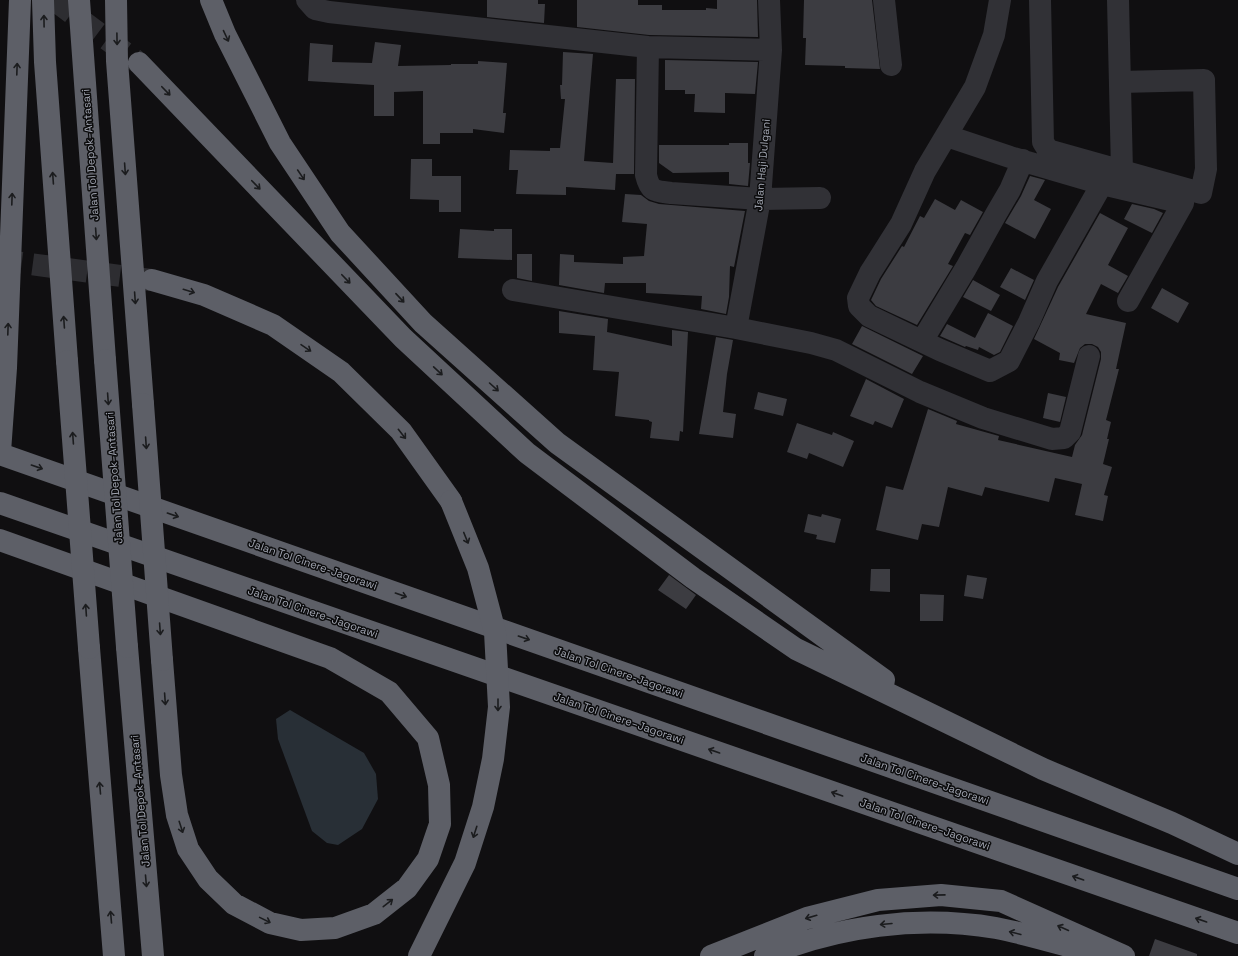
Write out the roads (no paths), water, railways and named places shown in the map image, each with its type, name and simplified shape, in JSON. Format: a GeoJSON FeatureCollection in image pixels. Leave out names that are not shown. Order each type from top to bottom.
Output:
{"type":"FeatureCollection","features":[{"type":"Feature","properties":{"kind":"highway"},"geometry":{"type":"LineString","coordinates":[[0,453],[6,368],[20,0]]}},
{"type":"Feature","properties":{"kind":"highway"},"geometry":{"type":"LineString","coordinates":[[43,0],[44,62],[114,956]]}},
{"type":"Feature","properties":{"kind":"highway","name":"Jalan Tol Depok–Antasari"},"geometry":{"type":"LineString","coordinates":[[79,0],[127,647],[153,956]]}},
{"type":"Feature","properties":{"kind":"highway"},"geometry":{"type":"LineString","coordinates":[[0,540],[330,658],[389,692],[428,738],[439,785],[440,824],[428,859],[407,888],[374,914],[335,928],[301,930],[270,923],[234,904],[208,879],[188,849],[177,815],[171,774],[162,660],[143,404],[117,61],[116,0]]}},
{"type":"Feature","properties":{"kind":"highway"},"geometry":{"type":"LineString","coordinates":[[212,0],[225,34],[280,143],[340,233],[423,323],[557,443],[928,713]]}},
{"type":"Feature","properties":{"kind":"highway"},"geometry":{"type":"LineString","coordinates":[[139,63],[403,338],[527,453],[693,578],[796,649],[1043,769],[1172,823],[1238,854]]}},
{"type":"Feature","properties":{"kind":"highway"},"geometry":{"type":"LineString","coordinates":[[152,280],[204,295],[273,325],[341,372],[401,431],[451,501],[478,568],[495,632],[498,707],[493,759],[483,807],[465,863],[419,956]]}},
{"type":"Feature","properties":{"kind":"highway","name":"Jalan Tol Cinere-Jagorawi"},"geometry":{"type":"LineString","coordinates":[[0,453],[1238,889]]}},
{"type":"Feature","properties":{"kind":"highway","name":"Jalan Tol Cinere–Jagorawi"},"geometry":{"type":"LineString","coordinates":[[0,503],[1238,933]]}},
{"type":"Feature","properties":{"kind":"highway"},"geometry":{"type":"LineString","coordinates":[[711,956],[807,918],[878,900],[941,895],[1001,901],[1124,956]]}},
{"type":"Feature","properties":{"kind":"highway"},"geometry":{"type":"LineString","coordinates":[[765,956],[827,935],[883,924],[938,922],[996,928],[1107,956]]}},
{"type":"Feature","properties":{"kind":"street"},"geometry":{"type":"LineString","coordinates":[[306,0],[315,9],[329,12],[648,47],[771,50]]}},
{"type":"Feature","properties":{"kind":"street","name":"Jalan Haji Dulgani"},"geometry":{"type":"LineString","coordinates":[[736,328],[760,199],[771,50],[770,0]]}},
{"type":"Feature","properties":{"kind":"street"},"geometry":{"type":"LineString","coordinates":[[884,0],[891,65]]}},
{"type":"Feature","properties":{"kind":"street"},"geometry":{"type":"LineString","coordinates":[[1000,0],[994,35],[974,87],[947,136],[925,171],[901,224],[870,273],[858,298],[859,306],[869,316],[990,371],[1009,361],[1029,322],[1047,281],[1102,184]]}},
{"type":"Feature","properties":{"kind":"street"},"geometry":{"type":"LineString","coordinates":[[1040,0],[1043,142],[1048,150],[1201,193],[1206,169],[1204,80],[1120,82]]}},
{"type":"Feature","properties":{"kind":"street"},"geometry":{"type":"LineString","coordinates":[[1118,0],[1122,171]]}},
{"type":"Feature","properties":{"kind":"street"},"geometry":{"type":"LineString","coordinates":[[648,47],[646,175],[651,189],[658,192],[760,199],[820,198]]}},
{"type":"Feature","properties":{"kind":"street"},"geometry":{"type":"LineString","coordinates":[[947,136],[1102,184],[1184,203],[1128,301]]}},
{"type":"Feature","properties":{"kind":"street"},"geometry":{"type":"LineString","coordinates":[[922,341],[966,268],[1010,190],[1023,160]]}},
{"type":"Feature","properties":{"kind":"street"},"geometry":{"type":"LineString","coordinates":[[513,290],[736,328],[811,343],[836,350],[949,405],[984,418],[1052,439],[1064,438],[1070,432],[1089,356]]}},
{"type":"Feature","properties":{"kind":"tunnel"},"geometry":{"type":"LineString","coordinates":[[54,0],[139,63]]}},
{"type":"Feature","properties":{"kind":"tunnel"},"geometry":{"type":"LineString","coordinates":[[0,260],[151,280]]}}]}
